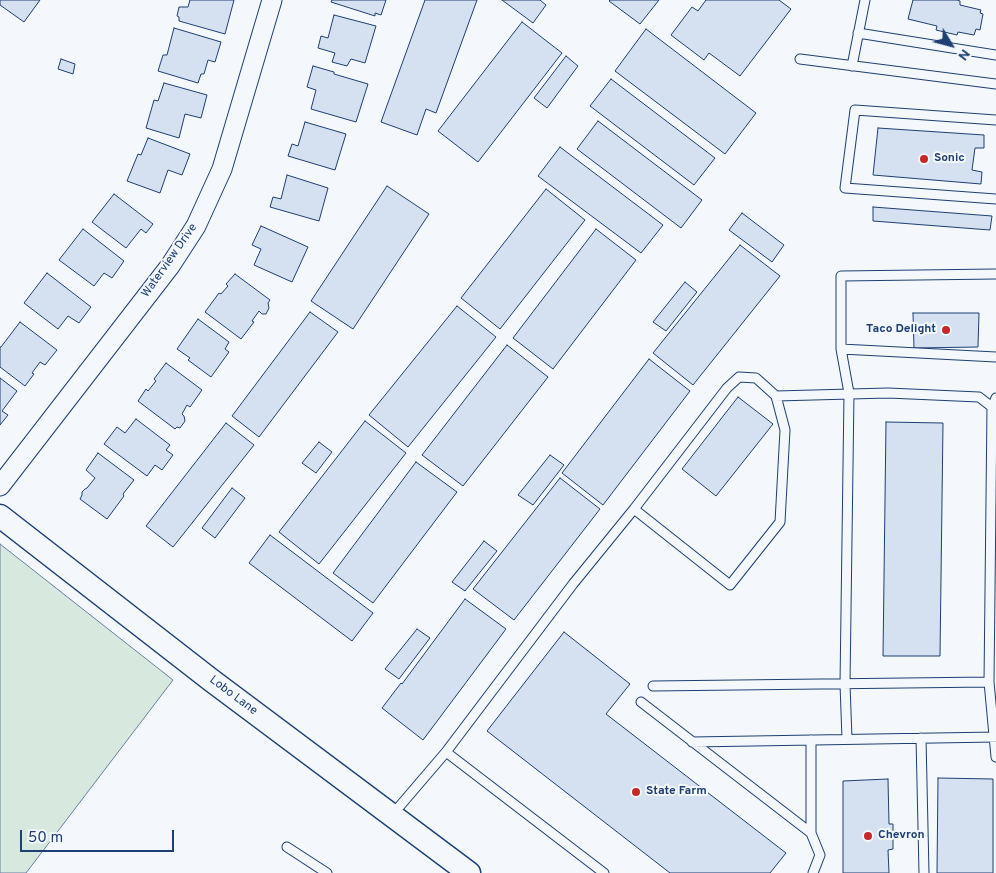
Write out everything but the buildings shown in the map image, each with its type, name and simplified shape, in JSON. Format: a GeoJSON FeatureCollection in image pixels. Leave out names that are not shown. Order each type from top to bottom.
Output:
{"type":"FeatureCollection","features":[{"type":"Feature","properties":{"kind":"street","name":"Waterview Drive"},"geometry":{"type":"LineString","coordinates":[[0,486],[170,266],[196,226],[222,169],[272,0]]}},
{"type":"Feature","properties":{"kind":"street","name":"Lobo Lane"},"geometry":{"type":"LineString","coordinates":[[0,516],[211,680],[469,873]]}},
{"type":"Feature","properties":{"kind":"lane"},"geometry":{"type":"LineString","coordinates":[[852,66],[865,0]]}},
{"type":"Feature","properties":{"kind":"lane"},"geometry":{"type":"LineString","coordinates":[[858,34],[996,55]]}},
{"type":"Feature","properties":{"kind":"lane"},"geometry":{"type":"LineString","coordinates":[[800,59],[996,84]]}},
{"type":"Feature","properties":{"kind":"lane"},"geometry":{"type":"LineString","coordinates":[[996,120],[855,110],[845,188],[996,199]]}},
{"type":"Feature","properties":{"kind":"lane"},"geometry":{"type":"LineString","coordinates":[[847,739],[845,684],[849,394],[841,349],[841,276],[996,274]]}},
{"type":"Feature","properties":{"kind":"lane"},"geometry":{"type":"LineString","coordinates":[[841,349],[996,357]]}},
{"type":"Feature","properties":{"kind":"lane"},"geometry":{"type":"LineString","coordinates":[[392,815],[446,752],[573,584],[634,509],[726,388],[739,377],[756,378],[776,396],[785,430],[780,522],[730,585],[634,509]]}},
{"type":"Feature","properties":{"kind":"lane"},"geometry":{"type":"LineString","coordinates":[[776,396],[888,393],[979,397],[992,407]]}},
{"type":"Feature","properties":{"kind":"lane"},"geometry":{"type":"LineString","coordinates":[[996,398],[992,407],[994,459],[989,682],[996,757]]}},
{"type":"Feature","properties":{"kind":"lane"},"geometry":{"type":"LineString","coordinates":[[653,686],[989,682]]}},
{"type":"Feature","properties":{"kind":"lane"},"geometry":{"type":"LineString","coordinates":[[641,702],[811,833]]}},
{"type":"Feature","properties":{"kind":"lane"},"geometry":{"type":"LineString","coordinates":[[692,742],[995,737]]}},
{"type":"Feature","properties":{"kind":"lane"},"geometry":{"type":"LineString","coordinates":[[921,738],[924,873]]}},
{"type":"Feature","properties":{"kind":"lane"},"geometry":{"type":"LineString","coordinates":[[810,740],[811,833],[820,855],[813,873]]}},
{"type":"Feature","properties":{"kind":"lane"},"geometry":{"type":"LineString","coordinates":[[446,752],[604,873]]}},
{"type":"Feature","properties":{"kind":"lane"},"geometry":{"type":"LineString","coordinates":[[287,847],[327,873]]}},
{"type":"Feature","properties":{"kind":"shaded area"},"geometry":{"type":"Polygon","coordinates":[[[0,544],[173,680],[26,873],[0,873],[0,544]]]}},
{"type":"Feature","properties":{"kind":"place","name":"Sonic"},"geometry":{"type":"Point","coordinates":[924,159]}},
{"type":"Feature","properties":{"kind":"place","name":"Taco Delight"},"geometry":{"type":"Point","coordinates":[946,330]}},
{"type":"Feature","properties":{"kind":"place","name":"State Farm"},"geometry":{"type":"Point","coordinates":[636,792]}},
{"type":"Feature","properties":{"kind":"place","name":"Chevron"},"geometry":{"type":"Point","coordinates":[868,836]}}]}
